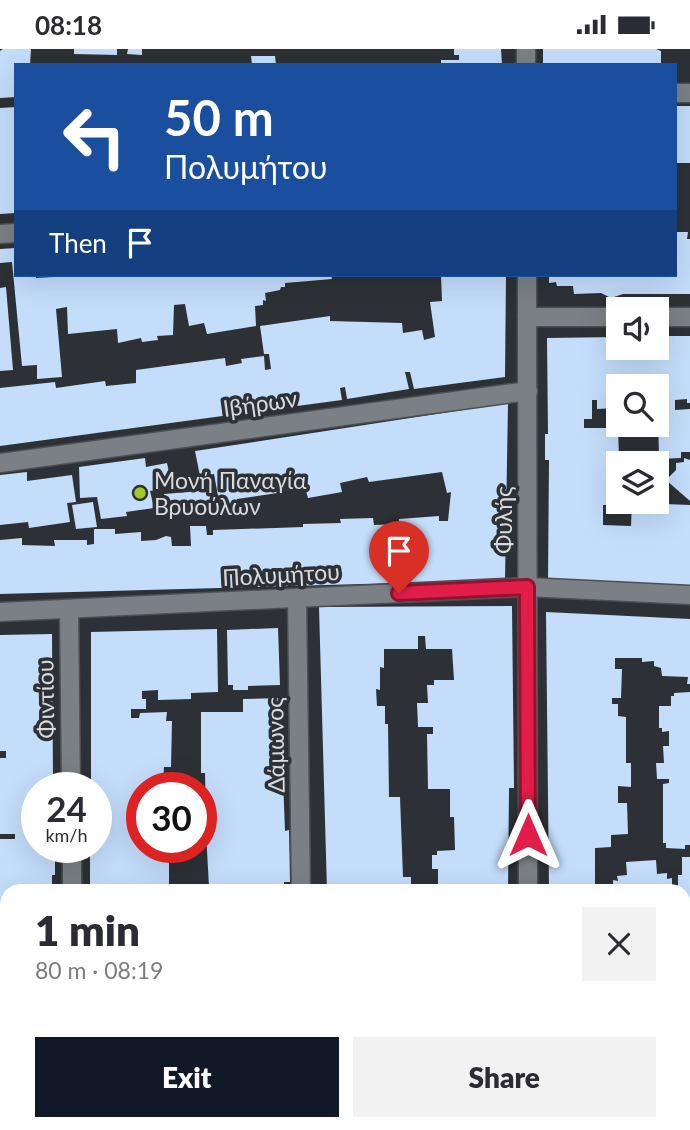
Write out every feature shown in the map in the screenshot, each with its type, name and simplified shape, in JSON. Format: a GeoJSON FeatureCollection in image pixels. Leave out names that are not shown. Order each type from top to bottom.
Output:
{"type":"FeatureCollection","features":[{"type":"Feature","properties":{"kind":"street","name":"Φυλής"},"geometry":{"type":"LineString","coordinates":[[527,277],[528,884]]}},
{"type":"Feature","properties":{"kind":"street"},"geometry":{"type":"LineString","coordinates":[[527,317],[606,317]]}},
{"type":"Feature","properties":{"kind":"street"},"geometry":{"type":"LineString","coordinates":[[669,317],[690,317]]}},
{"type":"Feature","properties":{"kind":"street","name":"Ιβήρων"},"geometry":{"type":"LineString","coordinates":[[0,463],[528,391]]}},
{"type":"Feature","properties":{"kind":"street","name":"Πολυμήτου"},"geometry":{"type":"LineString","coordinates":[[0,612],[527,587],[690,595]]}},
{"type":"Feature","properties":{"kind":"street","name":"Δάμωνος"},"geometry":{"type":"LineString","coordinates":[[297,598],[301,884]]}},
{"type":"Feature","properties":{"kind":"street","name":"Φιντίου"},"geometry":{"type":"LineString","coordinates":[[69,609],[71,772]]}},
{"type":"Feature","properties":{"kind":"street"},"geometry":{"type":"LineString","coordinates":[[72,863],[72,884]]}},
{"type":"Feature","properties":{"kind":"building"},"geometry":{"type":"Polygon","coordinates":[[[31,49],[30,63],[14,63],[14,97],[0,98],[0,51],[31,49]]]}},
{"type":"Feature","properties":{"kind":"building"},"geometry":{"type":"Polygon","coordinates":[[[74,49],[117,49],[117,55],[74,54],[74,49]]]}},
{"type":"Feature","properties":{"kind":"building"},"geometry":{"type":"Polygon","coordinates":[[[128,49],[142,49],[142,55],[127,54],[128,49]]]}},
{"type":"Feature","properties":{"kind":"building"},"geometry":{"type":"Polygon","coordinates":[[[454,49],[501,49],[502,63],[441,63],[441,60],[459,60],[459,55],[454,55],[454,49]]]}},
{"type":"Feature","properties":{"kind":"building"},"geometry":{"type":"Polygon","coordinates":[[[543,49],[661,51],[661,63],[543,63],[543,49]]]}},
{"type":"Feature","properties":{"kind":"building"},"geometry":{"type":"Polygon","coordinates":[[[251,56],[275,56],[276,63],[252,63],[251,56]]]}},
{"type":"Feature","properties":{"kind":"building"},"geometry":{"type":"Polygon","coordinates":[[[677,106],[690,106],[690,163],[677,163],[677,106]]]}},
{"type":"Feature","properties":{"kind":"building"},"geometry":{"type":"Polygon","coordinates":[[[14,107],[14,213],[0,214],[0,108],[14,107]]]}},
{"type":"Feature","properties":{"kind":"building"},"geometry":{"type":"Polygon","coordinates":[[[677,232],[688,232],[690,294],[623,294],[609,297],[601,293],[574,294],[573,286],[557,286],[556,282],[549,283],[549,277],[677,277],[677,232]]]}},
{"type":"Feature","properties":{"kind":"building"},"geometry":{"type":"Polygon","coordinates":[[[14,248],[14,277],[332,279],[285,283],[285,287],[280,290],[265,293],[266,301],[263,300],[263,305],[255,306],[256,326],[207,334],[204,323],[189,326],[185,304],[174,305],[173,335],[157,336],[158,340],[142,342],[141,338],[118,343],[117,329],[68,334],[67,307],[56,309],[62,377],[37,379],[37,365],[22,366],[12,262],[0,263],[0,249],[14,248]]]}},
{"type":"Feature","properties":{"kind":"building"},"geometry":{"type":"Polygon","coordinates":[[[441,277],[506,277],[505,377],[414,389],[410,372],[405,372],[409,389],[347,399],[345,387],[340,388],[342,400],[0,446],[0,388],[55,382],[56,388],[105,381],[106,386],[136,383],[136,370],[225,358],[226,366],[242,363],[241,359],[264,356],[265,370],[271,369],[269,354],[264,354],[260,326],[330,316],[330,321],[402,323],[403,333],[422,330],[424,340],[435,337],[430,302],[442,301],[441,277]]]}},
{"type":"Feature","properties":{"kind":"building"},"geometry":{"type":"Polygon","coordinates":[[[6,287],[13,370],[0,371],[0,288],[6,287]]]}},
{"type":"Feature","properties":{"kind":"building"},"geometry":{"type":"Polygon","coordinates":[[[669,336],[690,336],[690,403],[687,403],[687,399],[675,400],[675,410],[690,409],[690,452],[681,452],[681,458],[669,459],[669,451],[659,451],[659,437],[669,437],[669,374],[606,374],[606,409],[597,409],[597,400],[592,400],[592,419],[584,419],[584,428],[606,428],[606,437],[618,437],[619,451],[606,451],[606,505],[603,505],[603,525],[631,526],[632,514],[669,514],[669,504],[690,505],[690,589],[548,582],[549,460],[545,460],[545,434],[548,434],[547,338],[606,337],[606,360],[669,360],[669,336]]]}},
{"type":"Feature","properties":{"kind":"building"},"geometry":{"type":"Polygon","coordinates":[[[508,403],[505,580],[0,594],[0,540],[22,538],[22,545],[55,546],[54,540],[87,540],[87,545],[94,544],[94,529],[115,529],[115,534],[141,532],[141,541],[166,536],[171,537],[172,546],[191,546],[190,526],[206,526],[207,535],[213,535],[213,530],[303,527],[303,524],[341,523],[340,519],[373,518],[374,525],[399,524],[399,519],[439,516],[439,521],[448,521],[451,492],[447,493],[442,472],[369,482],[367,477],[340,483],[342,492],[308,498],[306,491],[300,492],[298,486],[283,489],[284,492],[237,499],[238,504],[220,507],[214,474],[200,476],[195,451],[508,403]]]}},
{"type":"Feature","properties":{"kind":"building"},"geometry":{"type":"Polygon","coordinates":[[[145,458],[146,467],[167,463],[172,487],[150,491],[154,508],[126,512],[127,516],[101,519],[97,497],[80,498],[79,467],[145,458]]]}},
{"type":"Feature","properties":{"kind":"building"},"geometry":{"type":"Polygon","coordinates":[[[684,458],[690,460],[690,501],[669,483],[669,477],[676,470],[676,463],[684,462],[684,458]]]}},
{"type":"Feature","properties":{"kind":"building"},"geometry":{"type":"Polygon","coordinates":[[[27,472],[27,481],[72,475],[76,502],[67,503],[70,522],[29,528],[28,522],[0,525],[0,475],[27,472]]]}},
{"type":"Feature","properties":{"kind":"building"},"geometry":{"type":"Polygon","coordinates":[[[213,490],[215,512],[166,516],[164,494],[213,490]]]}},
{"type":"Feature","properties":{"kind":"building"},"geometry":{"type":"Polygon","coordinates":[[[93,502],[97,527],[76,529],[72,505],[93,502]]]}},
{"type":"Feature","properties":{"kind":"building"},"geometry":{"type":"Polygon","coordinates":[[[512,606],[514,788],[509,788],[508,884],[438,884],[438,869],[432,869],[432,855],[437,855],[437,851],[455,850],[454,817],[450,817],[450,789],[428,789],[427,734],[433,734],[433,727],[418,727],[417,703],[428,703],[427,685],[434,685],[434,680],[454,680],[452,649],[426,649],[425,636],[418,636],[418,649],[384,649],[384,668],[380,667],[380,690],[376,689],[377,706],[385,706],[385,724],[388,724],[389,797],[400,797],[403,877],[411,877],[411,884],[327,884],[319,607],[512,606]]]}},
{"type":"Feature","properties":{"kind":"building"},"geometry":{"type":"Polygon","coordinates":[[[546,612],[690,619],[690,684],[687,684],[688,677],[662,676],[661,668],[654,666],[654,661],[615,658],[615,669],[622,669],[621,698],[612,698],[612,704],[618,704],[618,716],[626,717],[626,763],[631,763],[631,787],[618,786],[618,803],[627,803],[628,834],[611,835],[611,847],[595,848],[595,884],[549,884],[546,612]]]}},
{"type":"Feature","properties":{"kind":"building"},"geometry":{"type":"Polygon","coordinates":[[[278,628],[280,685],[248,686],[248,690],[233,690],[233,685],[228,685],[227,630],[278,628]]]}},
{"type":"Feature","properties":{"kind":"building"},"geometry":{"type":"Polygon","coordinates":[[[217,629],[218,692],[191,693],[191,699],[158,700],[158,690],[142,691],[142,699],[146,699],[146,709],[131,709],[131,718],[139,718],[140,713],[167,712],[166,721],[172,721],[171,767],[164,767],[164,772],[126,772],[126,863],[169,863],[169,884],[90,884],[90,863],[112,863],[112,772],[91,772],[91,632],[217,629]]]}},
{"type":"Feature","properties":{"kind":"building"},"geometry":{"type":"Polygon","coordinates":[[[52,634],[53,772],[21,772],[21,863],[55,863],[52,884],[0,884],[0,839],[15,839],[15,834],[0,834],[0,758],[6,758],[6,751],[0,751],[0,635],[52,634]]]}},
{"type":"Feature","properties":{"kind":"building"},"geometry":{"type":"Polygon","coordinates":[[[690,692],[690,845],[685,845],[685,849],[666,848],[666,843],[663,843],[663,784],[669,783],[669,779],[657,779],[656,763],[664,763],[663,746],[669,746],[669,731],[662,732],[662,728],[659,728],[659,706],[671,706],[671,696],[674,696],[674,693],[690,692]]]}},
{"type":"Feature","properties":{"kind":"building"},"geometry":{"type":"Polygon","coordinates":[[[280,698],[285,831],[289,830],[290,882],[284,884],[209,884],[208,863],[217,863],[217,772],[201,772],[201,712],[243,712],[243,699],[280,698]]]}},
{"type":"Feature","properties":{"kind":"building"},"geometry":{"type":"Polygon","coordinates":[[[682,857],[690,857],[690,884],[678,884],[678,875],[682,875],[682,857]]]}},
{"type":"Feature","properties":{"kind":"building"},"geometry":{"type":"Polygon","coordinates":[[[656,860],[657,874],[667,873],[667,879],[672,878],[672,884],[613,884],[613,880],[618,881],[617,876],[627,875],[626,862],[656,860]]]}},
{"type":"Feature","properties":{"kind":"place","name":"Μονή Παναγία Βρυούλων"},"geometry":{"type":"Point","coordinates":[140,493]}},
{"type":"Feature","properties":{"kind":"route"},"geometry":{"type":"LineString","coordinates":[[399,593],[527,587],[528,835]]}}]}
